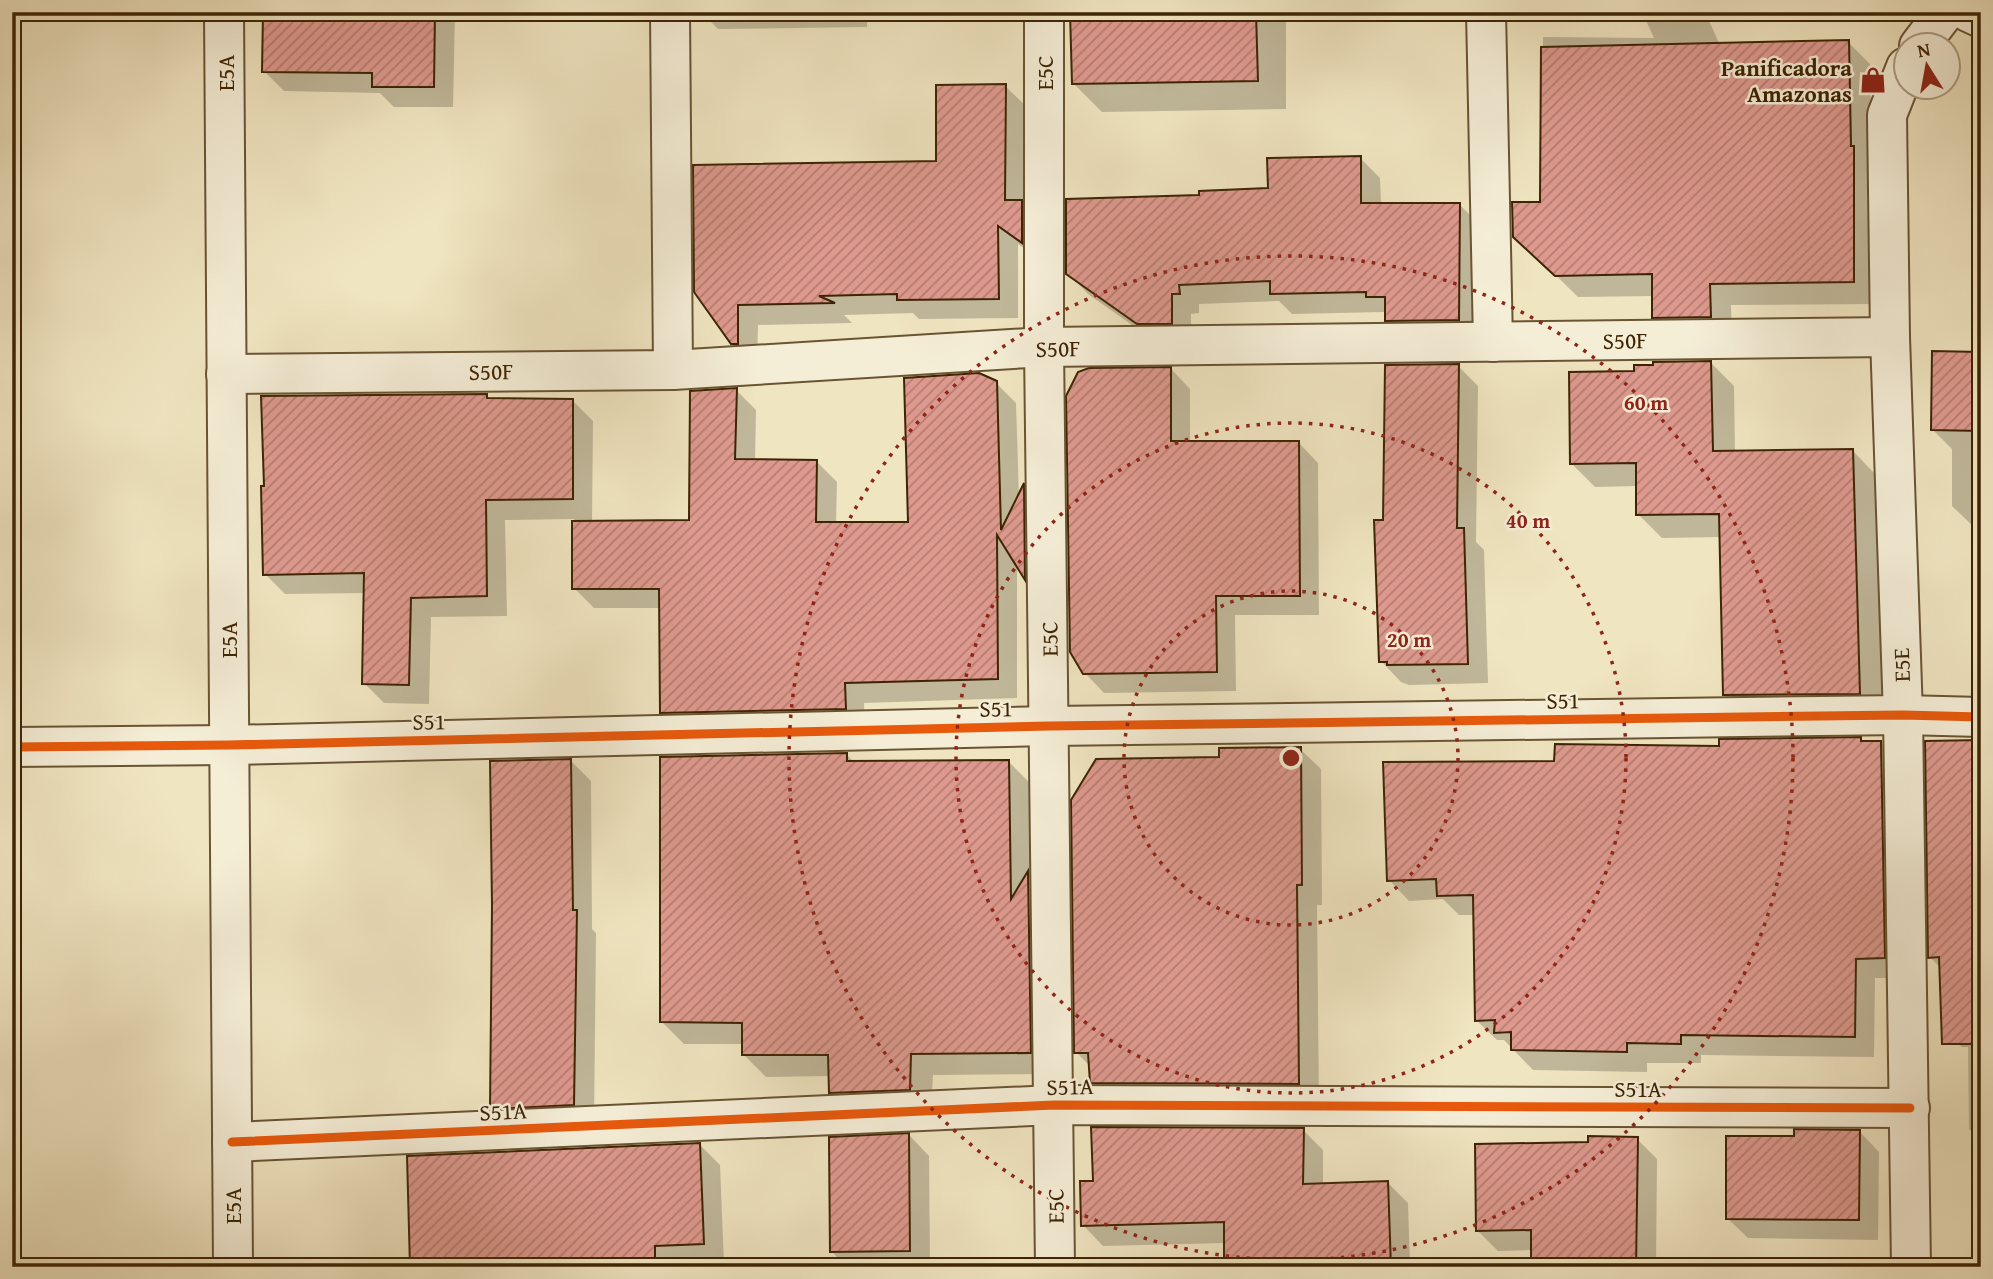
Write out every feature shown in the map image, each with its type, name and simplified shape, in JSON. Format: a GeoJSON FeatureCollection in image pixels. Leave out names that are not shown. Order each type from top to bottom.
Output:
{"type":"FeatureCollection","features":[{"type":"Feature","properties":{"kind":"street","name":"E5A"},"geometry":{"type":"LineString","coordinates":[[224,12],[233,1267]]}},
{"type":"Feature","properties":{"kind":"street"},"geometry":{"type":"LineString","coordinates":[[670,12],[673,370]]}},
{"type":"Feature","properties":{"kind":"street","name":"E5C"},"geometry":{"type":"LineString","coordinates":[[1044,12],[1044,347],[1055,1267]]}},
{"type":"Feature","properties":{"kind":"street"},"geometry":{"type":"LineString","coordinates":[[1486,12],[1493,342]]}},
{"type":"Feature","properties":{"kind":"street"},"geometry":{"type":"LineString","coordinates":[[1930,32],[1945,12]]}},
{"type":"Feature","properties":{"kind":"street"},"geometry":{"type":"LineString","coordinates":[[1968,12],[1981,18]]}},
{"type":"Feature","properties":{"kind":"street","name":"E5E"},"geometry":{"type":"LineString","coordinates":[[1892,102],[1887,115],[1890,337],[1903,715],[1911,1267]]}},
{"type":"Feature","properties":{"kind":"street","name":"S50F"},"geometry":{"type":"LineString","coordinates":[[226,374],[673,370],[1044,347],[1890,337]]}},
{"type":"Feature","properties":{"kind":"street","name":"S51"},"geometry":{"type":"LineString","coordinates":[[12,747],[229,745],[1050,726],[1903,715],[1981,717]]}},
{"type":"Feature","properties":{"kind":"street","name":"S51A"},"geometry":{"type":"LineString","coordinates":[[232,1142],[1054,1105],[1910,1108]]}},
{"type":"Feature","properties":{"kind":"building"},"geometry":{"type":"Polygon","coordinates":[[[263,12],[435,12],[434,87],[372,87],[372,73],[262,72],[263,12]]]}},
{"type":"Feature","properties":{"kind":"building"},"geometry":{"type":"Polygon","coordinates":[[[1070,12],[1256,12],[1258,81],[1072,84],[1070,12]]]}},
{"type":"Feature","properties":{"kind":"building"},"geometry":{"type":"Polygon","coordinates":[[[1849,40],[1851,146],[1854,146],[1854,282],[1710,284],[1711,317],[1652,318],[1652,274],[1555,276],[1513,237],[1512,202],[1540,202],[1541,47],[1849,40]]]}},
{"type":"Feature","properties":{"kind":"building"},"geometry":{"type":"Polygon","coordinates":[[[1006,84],[1005,200],[1022,200],[1022,243],[998,226],[999,299],[897,300],[897,294],[819,296],[835,303],[738,305],[738,344],[731,344],[694,292],[693,165],[936,161],[936,85],[1006,84]]]}},
{"type":"Feature","properties":{"kind":"building"},"geometry":{"type":"Polygon","coordinates":[[[1361,156],[1361,203],[1460,203],[1459,320],[1385,321],[1385,297],[1366,297],[1366,292],[1270,294],[1270,281],[1179,285],[1180,294],[1172,294],[1172,324],[1137,324],[1066,274],[1066,199],[1199,195],[1199,191],[1268,188],[1267,158],[1361,156]]]}},
{"type":"Feature","properties":{"kind":"building"},"geometry":{"type":"Polygon","coordinates":[[[1932,351],[1981,352],[1981,431],[1931,430],[1932,351]]]}},
{"type":"Feature","properties":{"kind":"building"},"geometry":{"type":"Polygon","coordinates":[[[1711,361],[1713,451],[1853,449],[1860,694],[1723,695],[1719,514],[1636,515],[1636,463],[1570,464],[1569,372],[1634,371],[1634,365],[1653,365],[1653,362],[1711,361]]]}},
{"type":"Feature","properties":{"kind":"building"},"geometry":{"type":"Polygon","coordinates":[[[1459,364],[1457,528],[1464,528],[1468,664],[1387,665],[1387,662],[1379,662],[1374,520],[1383,520],[1385,365],[1459,364]]]}},
{"type":"Feature","properties":{"kind":"building"},"geometry":{"type":"Polygon","coordinates":[[[1171,367],[1171,441],[1299,441],[1300,596],[1216,596],[1217,672],[1083,674],[1070,652],[1066,396],[1078,372],[1089,368],[1171,367]]]}},
{"type":"Feature","properties":{"kind":"building"},"geometry":{"type":"Polygon","coordinates":[[[979,373],[997,381],[1001,530],[1024,483],[1025,580],[997,535],[998,679],[845,683],[846,709],[660,713],[659,589],[572,589],[572,521],[689,520],[690,391],[737,388],[735,459],[817,460],[816,522],[908,522],[904,378],[979,373]]]}},
{"type":"Feature","properties":{"kind":"building"},"geometry":{"type":"Polygon","coordinates":[[[487,394],[487,398],[573,399],[573,499],[486,500],[487,596],[411,598],[409,685],[362,684],[364,573],[263,575],[261,396],[487,394]]]}},
{"type":"Feature","properties":{"kind":"building"},"geometry":{"type":"Polygon","coordinates":[[[1861,737],[1861,741],[1881,741],[1885,958],[1856,959],[1855,1037],[1681,1035],[1681,1044],[1627,1043],[1627,1052],[1511,1050],[1511,1032],[1494,1033],[1495,1020],[1475,1021],[1473,895],[1437,896],[1436,879],[1387,881],[1383,762],[1554,761],[1555,744],[1719,746],[1719,739],[1861,737]]]}},
{"type":"Feature","properties":{"kind":"building"},"geometry":{"type":"Polygon","coordinates":[[[1981,740],[1981,1044],[1942,1044],[1939,957],[1928,958],[1925,741],[1981,740]]]}},
{"type":"Feature","properties":{"kind":"building"},"geometry":{"type":"Polygon","coordinates":[[[1301,747],[1302,885],[1297,885],[1299,1084],[1090,1083],[1088,1053],[1074,1053],[1071,800],[1096,759],[1219,757],[1219,748],[1301,747]]]}},
{"type":"Feature","properties":{"kind":"building"},"geometry":{"type":"Polygon","coordinates":[[[847,753],[847,761],[1009,760],[1011,899],[1028,871],[1031,1053],[911,1054],[910,1090],[829,1093],[828,1055],[742,1055],[742,1023],[660,1022],[660,757],[847,753]]]}},
{"type":"Feature","properties":{"kind":"building"},"geometry":{"type":"Polygon","coordinates":[[[571,759],[573,910],[577,910],[574,1105],[490,1109],[490,761],[571,759]]]}},
{"type":"Feature","properties":{"kind":"building"},"geometry":{"type":"Polygon","coordinates":[[[1091,1127],[1304,1128],[1303,1184],[1388,1181],[1391,1267],[1224,1267],[1224,1222],[1081,1226],[1080,1181],[1093,1181],[1091,1127]]]}},
{"type":"Feature","properties":{"kind":"building"},"geometry":{"type":"Polygon","coordinates":[[[1794,1129],[1860,1130],[1859,1220],[1726,1219],[1726,1136],[1794,1136],[1794,1129]]]}},
{"type":"Feature","properties":{"kind":"building"},"geometry":{"type":"Polygon","coordinates":[[[909,1133],[910,1251],[830,1252],[829,1137],[909,1133]]]}},
{"type":"Feature","properties":{"kind":"building"},"geometry":{"type":"Polygon","coordinates":[[[1588,1136],[1638,1137],[1636,1267],[1531,1267],[1531,1230],[1476,1231],[1475,1144],[1588,1142],[1588,1136]]]}},
{"type":"Feature","properties":{"kind":"building"},"geometry":{"type":"Polygon","coordinates":[[[700,1143],[704,1244],[655,1246],[655,1267],[410,1267],[407,1156],[700,1143]]]}},
{"type":"Feature","properties":{"kind":"cycle path"},"geometry":{"type":"LineString","coordinates":[[12,747],[229,745],[1050,726],[1903,715],[1981,717]]}},
{"type":"Feature","properties":{"kind":"cycle path"},"geometry":{"type":"LineString","coordinates":[[232,1142],[1054,1105],[1910,1108]]}},
{"type":"Feature","properties":{"kind":"place","name":"Panificadora Amazonas"},"geometry":{"type":"Point","coordinates":[1873,80]}}]}
